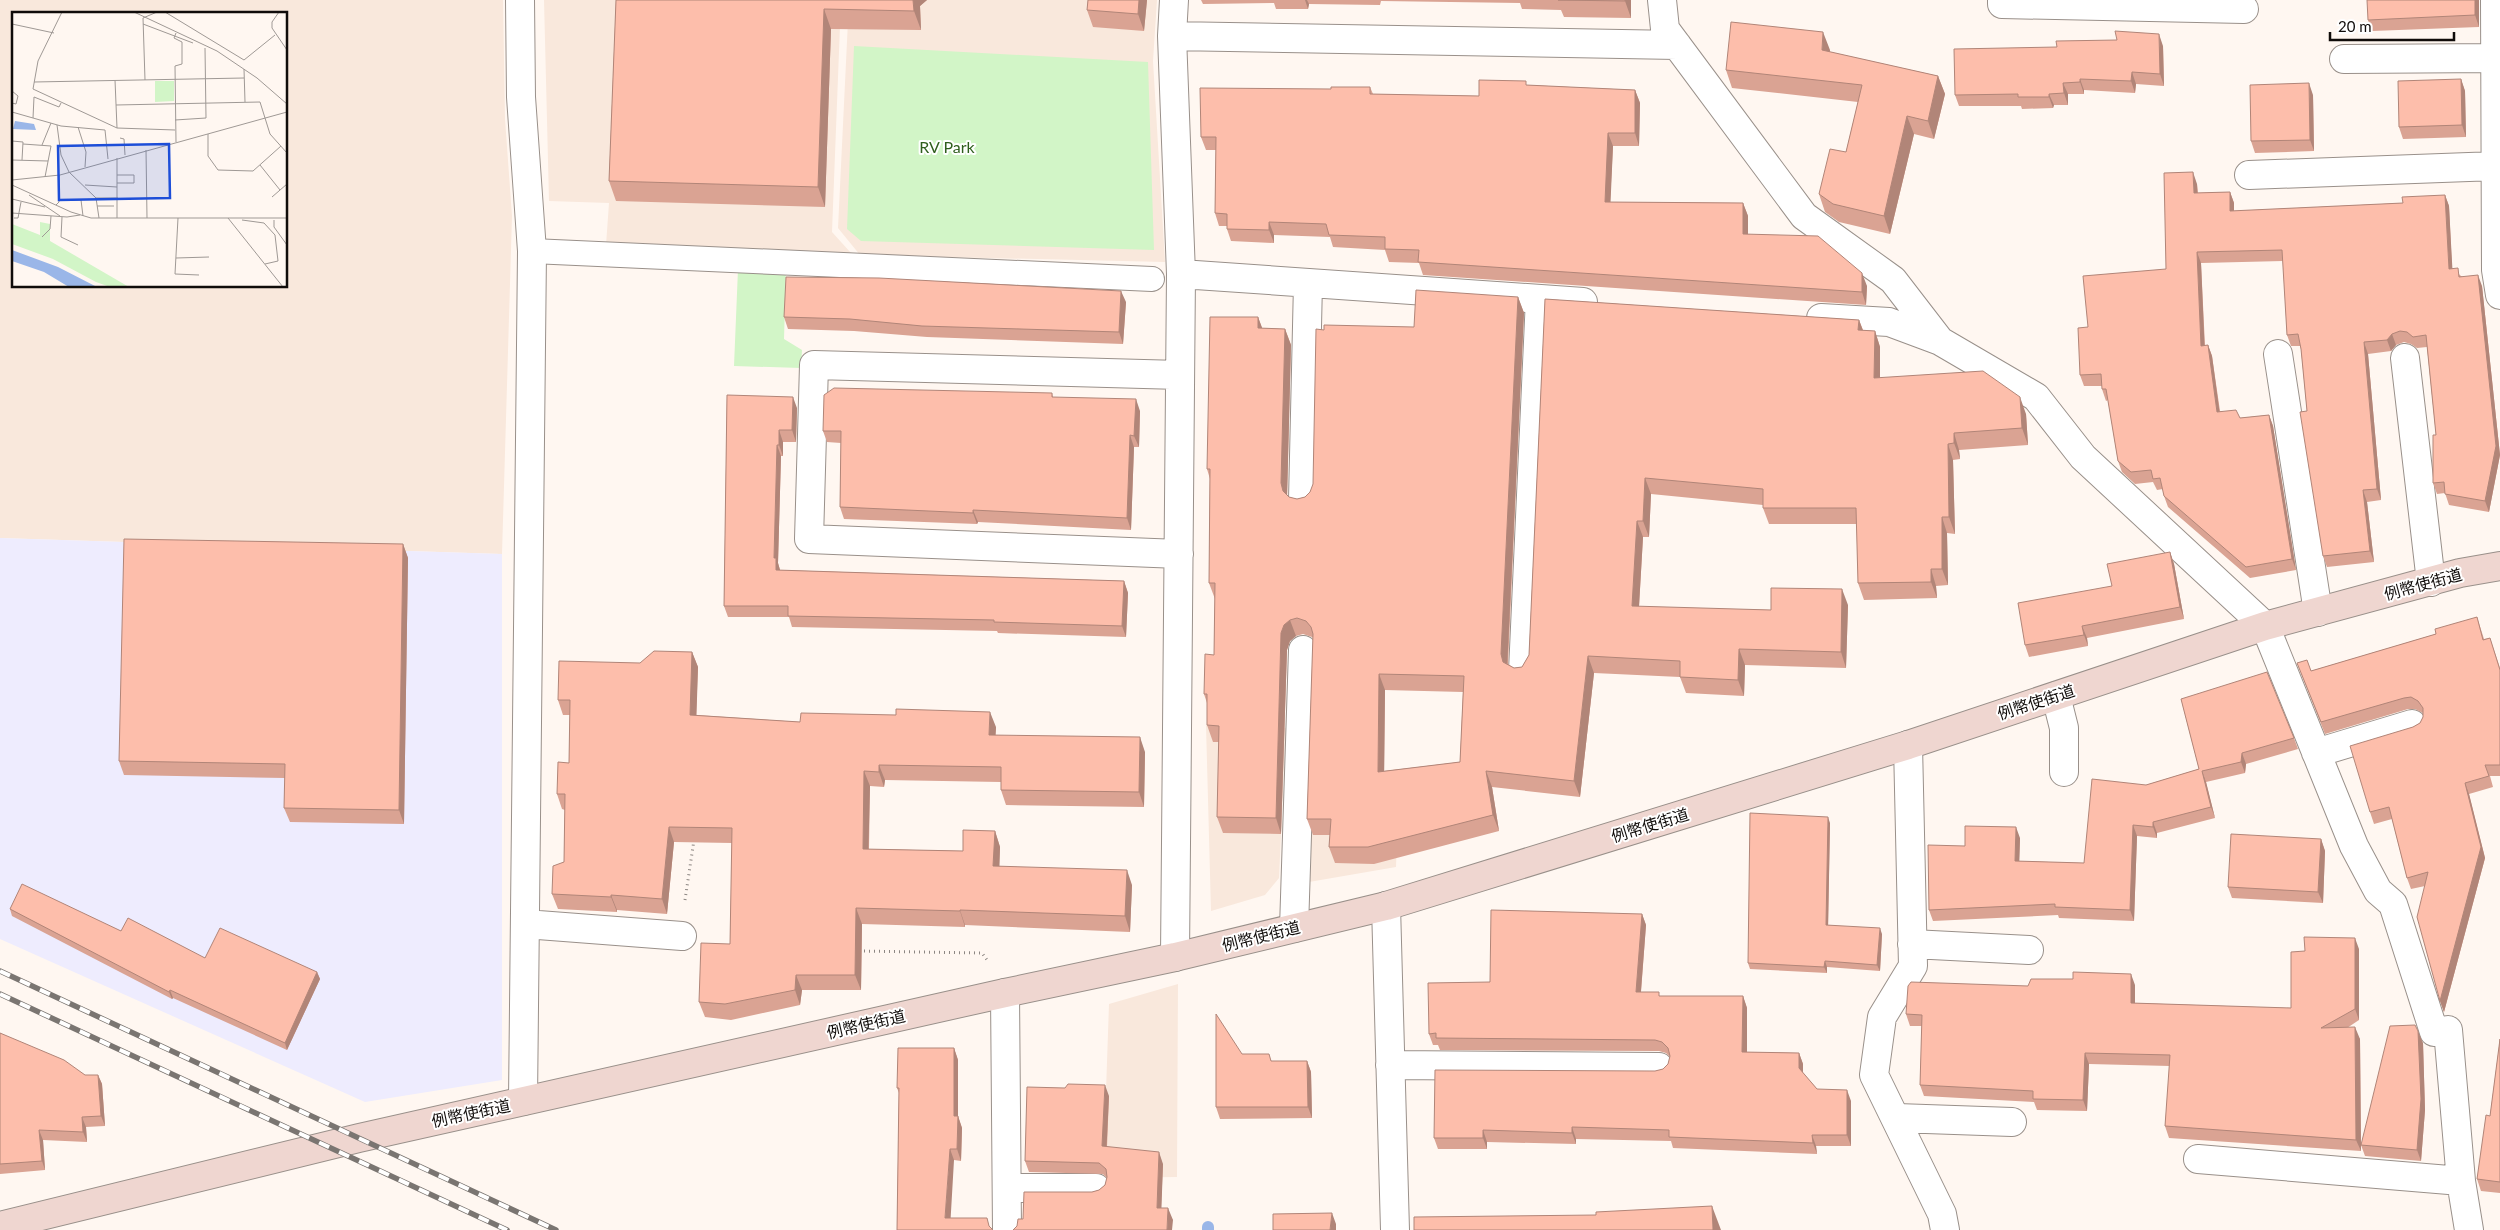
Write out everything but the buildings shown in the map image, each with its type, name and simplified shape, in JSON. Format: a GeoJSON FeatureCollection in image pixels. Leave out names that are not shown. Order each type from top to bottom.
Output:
{"type":"FeatureCollection","features":[{"type":"Feature","properties":{"kind":"main road","name":"例幣使街道"},"geometry":{"type":"LineString","coordinates":[[0,1226],[359,1138],[1175,957],[1386,906],[1908,745],[2265,626],[2431,582],[2500,566]]}},
{"type":"Feature","properties":{"kind":"street"},"geometry":{"type":"LineString","coordinates":[[520,0],[521,97],[532,251],[523,1101]]}},
{"type":"Feature","properties":{"kind":"street"},"geometry":{"type":"LineString","coordinates":[[1174,0],[1172,36],[1181,274],[1175,957]]}},
{"type":"Feature","properties":{"kind":"street"},"geometry":{"type":"LineString","coordinates":[[1662,0],[1665,29],[1804,216],[1893,280],[1940,341]]}},
{"type":"Feature","properties":{"kind":"street"},"geometry":{"type":"LineString","coordinates":[[2002,0],[2002,4],[2244,9]]}},
{"type":"Feature","properties":{"kind":"street"},"geometry":{"type":"LineString","coordinates":[[2495,0],[2496,270],[2500,295]]}},
{"type":"Feature","properties":{"kind":"street"},"geometry":{"type":"LineString","coordinates":[[1172,36],[1677,45]]}},
{"type":"Feature","properties":{"kind":"street"},"geometry":{"type":"LineString","coordinates":[[2344,59],[2495,58]]}},
{"type":"Feature","properties":{"kind":"street"},"geometry":{"type":"LineString","coordinates":[[2249,174],[2496,166]]}},
{"type":"Feature","properties":{"kind":"street"},"geometry":{"type":"LineString","coordinates":[[1181,274],[1606,303]]}},
{"type":"Feature","properties":{"kind":"street"},"geometry":{"type":"LineString","coordinates":[[1303,500],[1308,283]]}},
{"type":"Feature","properties":{"kind":"street"},"geometry":{"type":"LineString","coordinates":[[1792,316],[1889,322],[1940,341],[2036,397],[2082,457],[2265,626],[2354,846],[2378,891],[2393,904],[2434,1032],[2448,1030],[2461,1181],[2469,1230]]}},
{"type":"Feature","properties":{"kind":"street"},"geometry":{"type":"LineString","coordinates":[[2278,354],[2318,612]]}},
{"type":"Feature","properties":{"kind":"street"},"geometry":{"type":"LineString","coordinates":[[2405,358],[2431,582]]}},
{"type":"Feature","properties":{"kind":"street"},"geometry":{"type":"LineString","coordinates":[[1179,554],[809,539],[814,365],[1180,376]]}},
{"type":"Feature","properties":{"kind":"street"},"geometry":{"type":"LineString","coordinates":[[1294,928],[1303,650]]}},
{"type":"Feature","properties":{"kind":"street"},"geometry":{"type":"LineString","coordinates":[[2056,696],[2064,728],[2064,772]]}},
{"type":"Feature","properties":{"kind":"street"},"geometry":{"type":"LineString","coordinates":[[2316,753],[2412,724]]}},
{"type":"Feature","properties":{"kind":"street"},"geometry":{"type":"LineString","coordinates":[[1908,745],[1913,966],[1882,1017],[1874,1075],[1942,1214],[1945,1230]]}},
{"type":"Feature","properties":{"kind":"street"},"geometry":{"type":"LineString","coordinates":[[1386,906],[1394,1230]]}},
{"type":"Feature","properties":{"kind":"street"},"geometry":{"type":"LineString","coordinates":[[525,924],[682,936]]}},
{"type":"Feature","properties":{"kind":"street"},"geometry":{"type":"LineString","coordinates":[[1912,944],[2029,950]]}},
{"type":"Feature","properties":{"kind":"street"},"geometry":{"type":"LineString","coordinates":[[1006,993],[1007,1230]]}},
{"type":"Feature","properties":{"kind":"street"},"geometry":{"type":"LineString","coordinates":[[1390,1065],[1659,1067]]}},
{"type":"Feature","properties":{"kind":"street"},"geometry":{"type":"LineString","coordinates":[[1896,1118],[2012,1122]]}},
{"type":"Feature","properties":{"kind":"street"},"geometry":{"type":"LineString","coordinates":[[2198,1160],[2461,1181]]}},
{"type":"Feature","properties":{"kind":"street"},"geometry":{"type":"LineString","coordinates":[[1007,1188],[1096,1188]]}},
{"type":"Feature","properties":{"kind":"lane"},"geometry":{"type":"LineString","coordinates":[[532,251],[1152,279]]}},
{"type":"Feature","properties":{"kind":"lane"},"geometry":{"type":"LineString","coordinates":[[1521,671],[1538,298]]}},
{"type":"Feature","properties":{"kind":"path"},"geometry":{"type":"LineString","coordinates":[[682,936],[694,838]]}},
{"type":"Feature","properties":{"kind":"path"},"geometry":{"type":"LineString","coordinates":[[856,950],[982,953],[993,967]]}},
{"type":"Feature","properties":{"kind":"shaded area"},"geometry":{"type":"Polygon","coordinates":[[[0,0],[503,0],[505,119],[512,216],[502,554],[0,538],[0,0]]]}},
{"type":"Feature","properties":{"kind":"shaded area"},"geometry":{"type":"Polygon","coordinates":[[[544,0],[841,0],[832,232],[851,253],[606,245],[609,203],[549,201],[544,0]]]}},
{"type":"Feature","properties":{"kind":"shaded area","name":"RV Park"},"geometry":{"type":"Polygon","coordinates":[[[849,0],[1157,0],[1153,61],[1165,262],[860,255],[838,228],[849,0]]]}},
{"type":"Feature","properties":{"kind":"shaded area"},"geometry":{"type":"Polygon","coordinates":[[[0,538],[502,554],[502,1080],[365,1102],[0,939],[0,538]]]}},
{"type":"Feature","properties":{"kind":"shaded area"},"geometry":{"type":"Polygon","coordinates":[[[1206,725],[1286,728],[1279,878],[1265,895],[1211,911],[1206,725]]]}},
{"type":"Feature","properties":{"kind":"shaded area"},"geometry":{"type":"Polygon","coordinates":[[[1313,781],[1399,781],[1396,867],[1309,882],[1313,781]]]}},
{"type":"Feature","properties":{"kind":"shaded area"},"geometry":{"type":"Polygon","coordinates":[[[1178,984],[1177,1177],[1103,1178],[1109,1004],[1178,984]]]}},
{"type":"Feature","properties":{"kind":"green space","name":"RV Park"},"geometry":{"type":"Polygon","coordinates":[[[854,46],[1148,62],[1154,250],[861,241],[847,229],[854,46]]]}},
{"type":"Feature","properties":{"kind":"green space"},"geometry":{"type":"Polygon","coordinates":[[[738,269],[786,271],[784,339],[802,350],[801,368],[734,366],[738,269]]]}},
{"type":"Feature","properties":{"kind":"railway"},"geometry":{"type":"LineString","coordinates":[[0,971],[556,1230]]}},
{"type":"Feature","properties":{"kind":"railway"},"geometry":{"type":"LineString","coordinates":[[0,994],[507,1230]]}}]}
